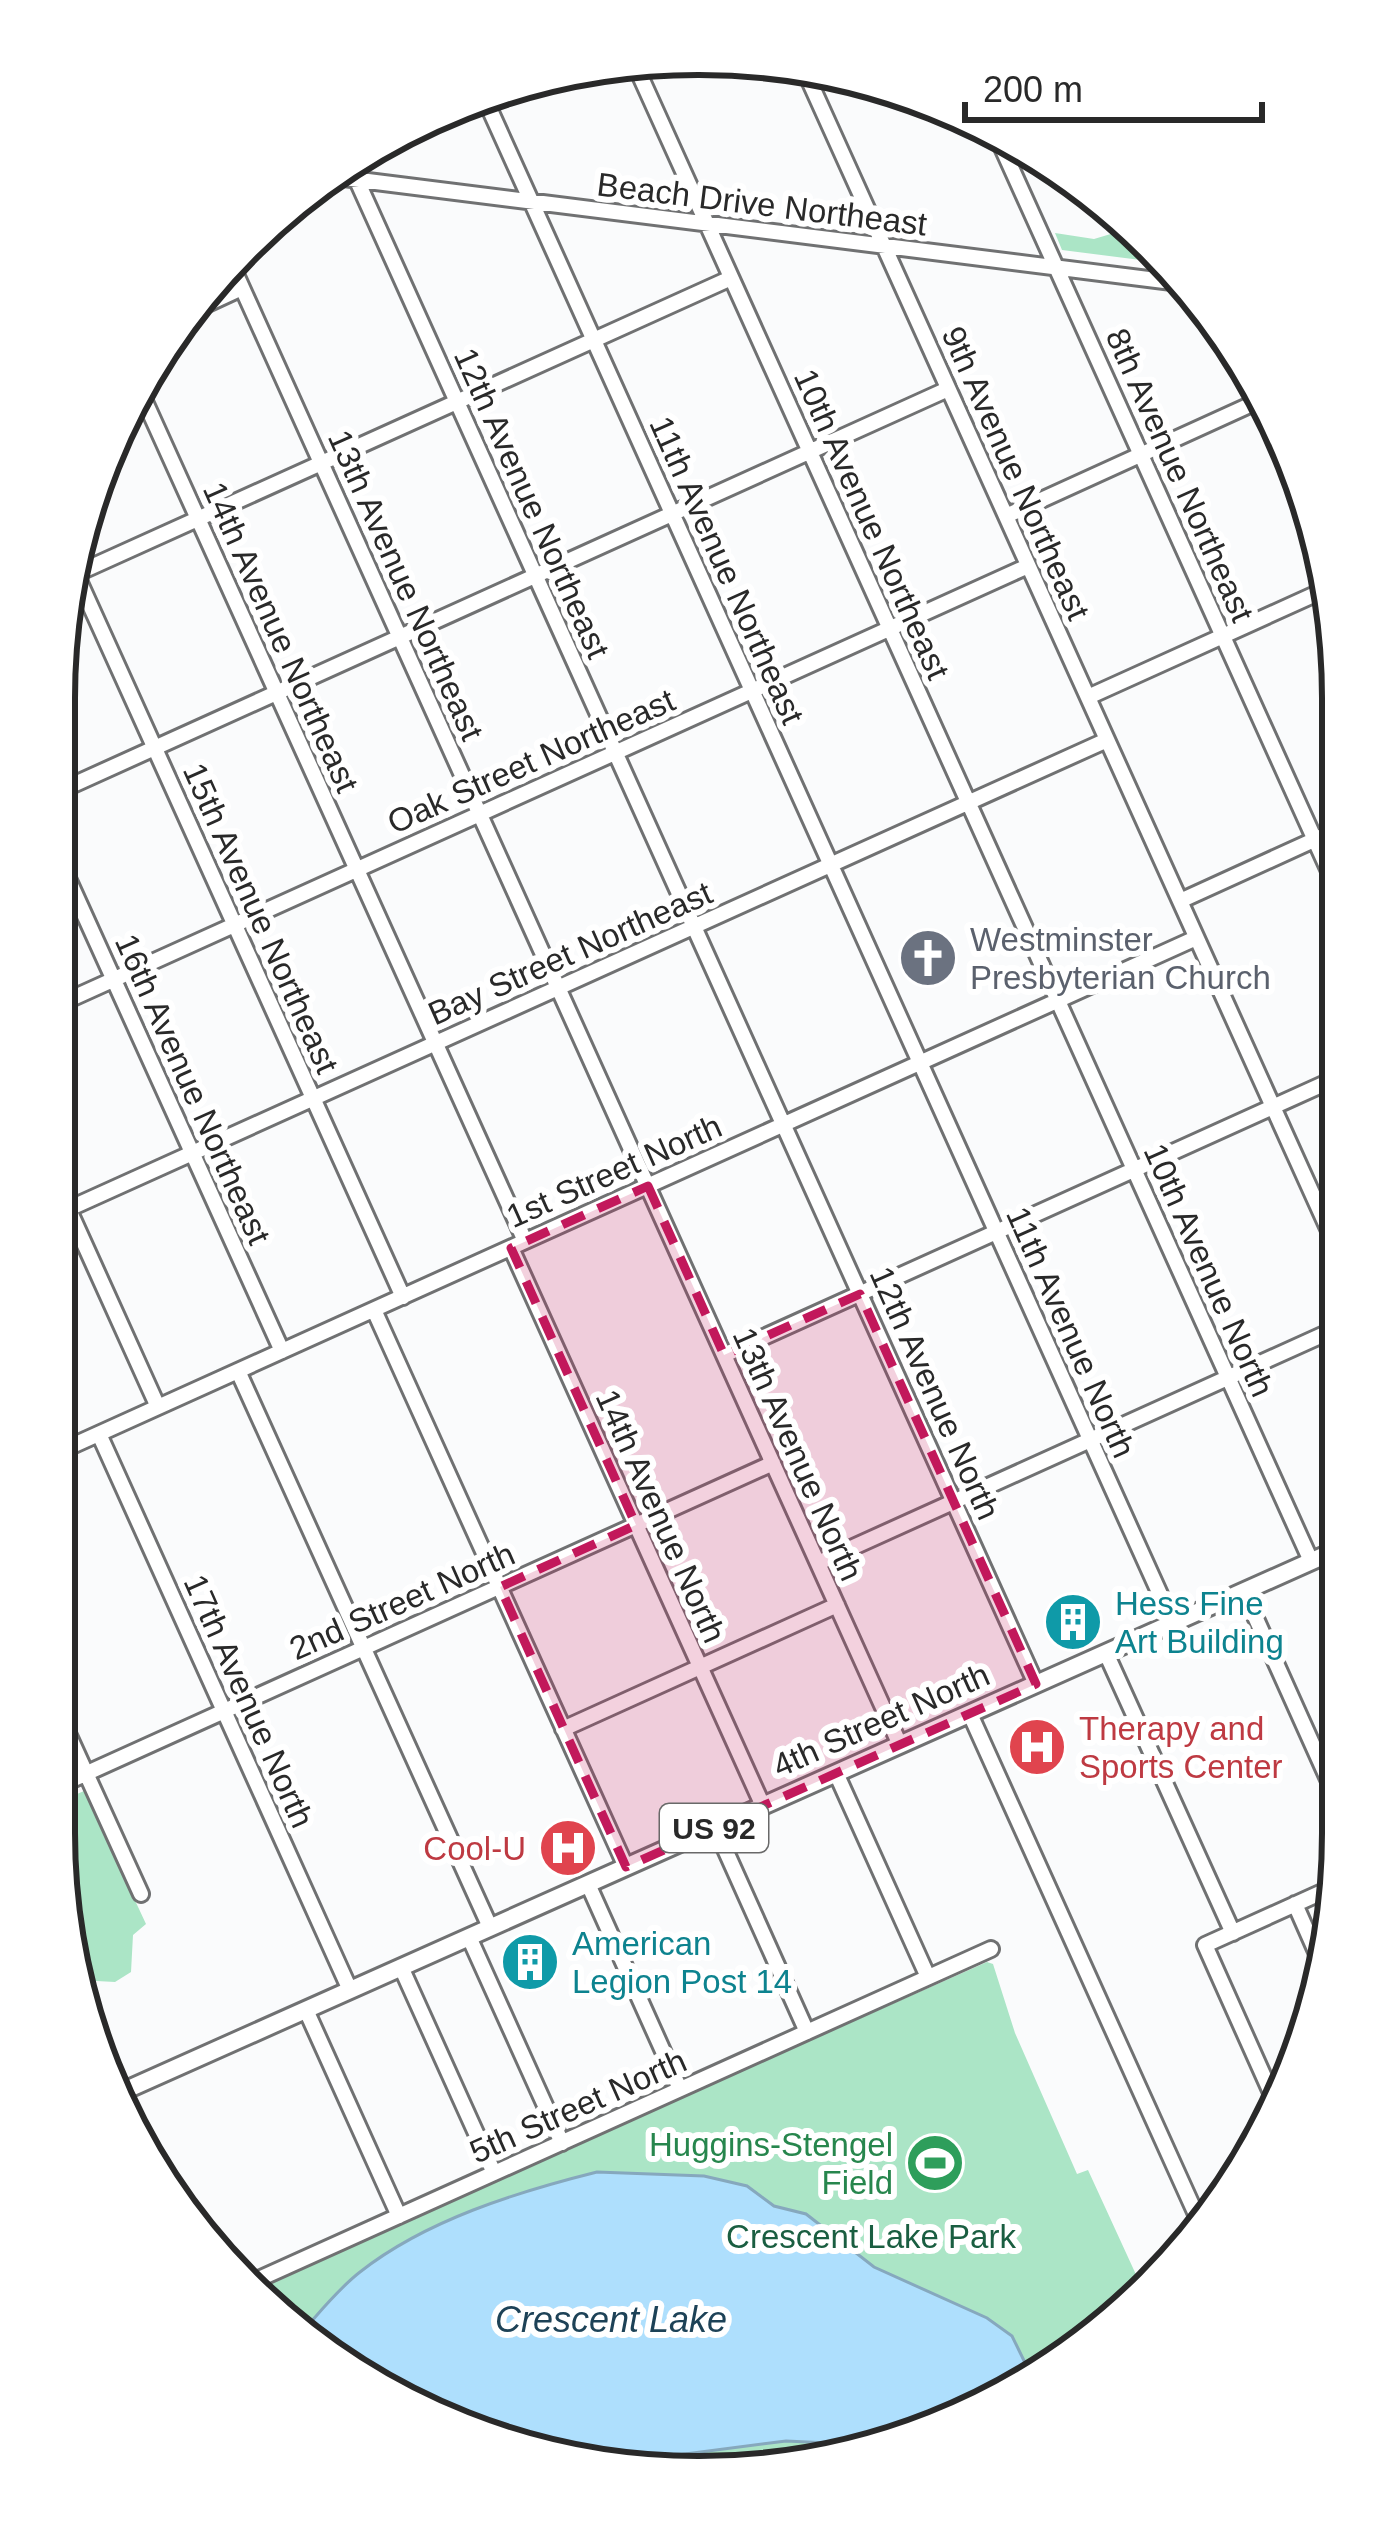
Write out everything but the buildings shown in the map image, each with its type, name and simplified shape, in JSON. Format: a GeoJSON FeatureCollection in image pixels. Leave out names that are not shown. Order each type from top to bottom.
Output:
{"type":"FeatureCollection","features":[{"type":"Feature","properties":{"kind":"main road","name":"4th Street North"},"geometry":{"type":"LineString","coordinates":[[130,2088],[1322,1557]]}},
{"type":"Feature","properties":{"kind":"street","name":"10th Avenue Northeast"},"geometry":{"type":"LineString","coordinates":[[641,78],[1058,1000]]}},
{"type":"Feature","properties":{"kind":"street","name":"9th Avenue Northeast"},"geometry":{"type":"LineString","coordinates":[[811,85],[1322,1215]]}},
{"type":"Feature","properties":{"kind":"street","name":"11th Avenue Northeast"},"geometry":{"type":"LineString","coordinates":[[490,111],[920,1063]]}},
{"type":"Feature","properties":{"kind":"street","name":"8th Avenue Northeast"},"geometry":{"type":"LineString","coordinates":[[1007,157],[1322,855]]}},
{"type":"Feature","properties":{"kind":"street","name":"Beach Drive Northeast"},"geometry":{"type":"LineString","coordinates":[[362,174],[708,225],[1161,280]]}},
{"type":"Feature","properties":{"kind":"street","name":"12th Avenue Northeast"},"geometry":{"type":"LineString","coordinates":[[356,178],[784,1124]]}},
{"type":"Feature","properties":{"kind":"street"},"geometry":{"type":"LineString","coordinates":[[90,564],[731,278]]}},
{"type":"Feature","properties":{"kind":"street","name":"13th Avenue Northeast"},"geometry":{"type":"LineString","coordinates":[[238,279],[648,1186]]}},
{"type":"Feature","properties":{"kind":"street"},"geometry":{"type":"LineString","coordinates":[[221,298],[242,288]]}},
{"type":"Feature","properties":{"kind":"street"},"geometry":{"type":"LineString","coordinates":[[75,784],[949,389]]}},
{"type":"Feature","properties":{"kind":"street"},"geometry":{"type":"LineString","coordinates":[[1006,516],[1249,406]]}},
{"type":"Feature","properties":{"kind":"street","name":"14th Avenue Northeast"},"geometry":{"type":"LineString","coordinates":[[148,407],[435,1043],[518,1245]]}},
{"type":"Feature","properties":{"kind":"street","name":"Oak Street Northeast"},"geometry":{"type":"LineString","coordinates":[[75,997],[1028,566]]}},
{"type":"Feature","properties":{"kind":"street"},"geometry":{"type":"LineString","coordinates":[[1088,697],[1313,595]]}},
{"type":"Feature","properties":{"kind":"street","name":"15th Avenue Northeast"},"geometry":{"type":"LineString","coordinates":[[84,596],[403,1297]]}},
{"type":"Feature","properties":{"kind":"street","name":"Bay Street Northeast"},"geometry":{"type":"LineString","coordinates":[[75,1206],[1107,740]]}},
{"type":"Feature","properties":{"kind":"street"},"geometry":{"type":"LineString","coordinates":[[1180,901],[1322,837]]}},
{"type":"Feature","properties":{"kind":"street","name":"16th Avenue Northeast"},"geometry":{"type":"LineString","coordinates":[[75,894],[282,1351]]}},
{"type":"Feature","properties":{"kind":"street","name":"1st Street North"},"geometry":{"type":"LineString","coordinates":[[75,1445],[1196,938]]}},
{"type":"Feature","properties":{"kind":"street","name":"10th Avenue North"},"geometry":{"type":"LineString","coordinates":[[1058,1000],[1311,1562]]}},
{"type":"Feature","properties":{"kind":"street","name":"11th Avenue North"},"geometry":{"type":"LineString","coordinates":[[920,1063],[1173,1623]]}},
{"type":"Feature","properties":{"kind":"street"},"geometry":{"type":"LineString","coordinates":[[724,1355],[1322,1085]]}},
{"type":"Feature","properties":{"kind":"street","name":"12th Avenue North"},"geometry":{"type":"LineString","coordinates":[[784,1124],[1036,1684]]}},
{"type":"Feature","properties":{"kind":"street","name":"13th Avenue North"},"geometry":{"type":"LineString","coordinates":[[648,1186],[900,1745]]}},
{"type":"Feature","properties":{"kind":"street"},"geometry":{"type":"LineString","coordinates":[[75,1238],[158,1407]]}},
{"type":"Feature","properties":{"kind":"street","name":"14th Avenue North"},"geometry":{"type":"LineString","coordinates":[[518,1245],[636,1526],[763,1806]]}},
{"type":"Feature","properties":{"kind":"street"},"geometry":{"type":"LineString","coordinates":[[374,1310],[626,1867]]}},
{"type":"Feature","properties":{"kind":"street"},"geometry":{"type":"LineString","coordinates":[[818,1563],[1322,1335]]}},
{"type":"Feature","properties":{"kind":"street"},"geometry":{"type":"LineString","coordinates":[[238,1371],[490,1928]]}},
{"type":"Feature","properties":{"kind":"street","name":"17th Avenue North"},"geometry":{"type":"LineString","coordinates":[[99,1434],[350,1990]]}},
{"type":"Feature","properties":{"kind":"street","name":"2nd Street North"},"geometry":{"type":"LineString","coordinates":[[75,1779],[773,1463]]}},
{"type":"Feature","properties":{"kind":"street"},"geometry":{"type":"LineString","coordinates":[[1244,1592],[1322,1766]]}},
{"type":"Feature","properties":{"kind":"street"},"geometry":{"type":"LineString","coordinates":[[563,1729],[837,1605]]}},
{"type":"Feature","properties":{"kind":"street"},"geometry":{"type":"LineString","coordinates":[[1106,1653],[1233,1933]]}},
{"type":"Feature","properties":{"kind":"street"},"geometry":{"type":"LineString","coordinates":[[970,1714],[1194,2211]]}},
{"type":"Feature","properties":{"kind":"street"},"geometry":{"type":"LineString","coordinates":[[75,1750],[140,1894]]}},
{"type":"Feature","properties":{"kind":"street"},"geometry":{"type":"LineString","coordinates":[[836,1773],[928,1977]]}},
{"type":"Feature","properties":{"kind":"street"},"geometry":{"type":"LineString","coordinates":[[715,1828],[807,2032]]}},
{"type":"Feature","properties":{"kind":"street"},"geometry":{"type":"LineString","coordinates":[[588,1884],[680,2089]]}},
{"type":"Feature","properties":{"kind":"street"},"geometry":{"type":"LineString","coordinates":[[1268,2086],[1205,1945],[1319,1893]]}},
{"type":"Feature","properties":{"kind":"street"},"geometry":{"type":"LineString","coordinates":[[1295,1904],[1312,1943]]}},
{"type":"Feature","properties":{"kind":"street"},"geometry":{"type":"LineString","coordinates":[[469,1937],[562,2143]]}},
{"type":"Feature","properties":{"kind":"street","name":"5th Street North"},"geometry":{"type":"LineString","coordinates":[[263,2278],[991,1948]]}},
{"type":"Feature","properties":{"kind":"street"},"geometry":{"type":"LineString","coordinates":[[400,1967],[494,2173]]}},
{"type":"Feature","properties":{"kind":"street"},"geometry":{"type":"LineString","coordinates":[[306,2010],[399,2216]]}},
{"type":"Feature","properties":{"kind":"highlighted area"},"geometry":{"type":"Polygon","coordinates":[[[648,1186],[724,1355],[860,1294],[1036,1684],[626,1867],[500,1587],[636,1525],[511,1248],[648,1186]]]}},
{"type":"Feature","properties":{"kind":"green space"},"geometry":{"type":"Polygon","coordinates":[[[1055,233],[1094,239],[1113,233],[1141,260],[1062,250],[1055,233]]]}},
{"type":"Feature","properties":{"kind":"green space"},"geometry":{"type":"Polygon","coordinates":[[[84,1791],[146,1924],[133,1935],[131,1972],[115,1982],[93,1981],[87,1954],[76,1873],[75,1795],[84,1791]]]}},
{"type":"Feature","properties":{"kind":"green space","name":"Crescent Lake Park"},"geometry":{"type":"Polygon","coordinates":[[[987,1962],[993,1964],[1015,2033],[1077,2174],[1088,2170],[1136,2275],[1045,2351],[937,2409],[820,2444],[698,2456],[577,2444],[460,2409],[352,2351],[266,2281],[987,1962]]]}},
{"type":"Feature","properties":{"kind":"water","name":"Crescent Lake"},"geometry":{"type":"Polygon","coordinates":[[[597,2172],[704,2176],[747,2186],[774,2206],[806,2214],[874,2267],[987,2318],[1012,2336],[1025,2363],[937,2409],[860,2435],[825,2443],[786,2441],[658,2455],[537,2435],[460,2409],[387,2372],[312,2321],[352,2279],[414,2237],[536,2189],[597,2172]]]}},
{"type":"Feature","properties":{"kind":"place","name":"Westminster Presbyterian Church"},"geometry":{"type":"Point","coordinates":[928,958]}},
{"type":"Feature","properties":{"kind":"place","name":"Hess Fine Art Building"},"geometry":{"type":"Point","coordinates":[1073,1622]}},
{"type":"Feature","properties":{"kind":"place","name":"Therapy and Sports Center"},"geometry":{"type":"Point","coordinates":[1037,1747]}},
{"type":"Feature","properties":{"kind":"place","name":"Cool-U"},"geometry":{"type":"Point","coordinates":[568,1848]}},
{"type":"Feature","properties":{"kind":"place","name":"American Legion Post 14"},"geometry":{"type":"Point","coordinates":[530,1962]}},
{"type":"Feature","properties":{"kind":"place","name":"Huggins-Stengel Field"},"geometry":{"type":"Point","coordinates":[935,2163]}}]}
